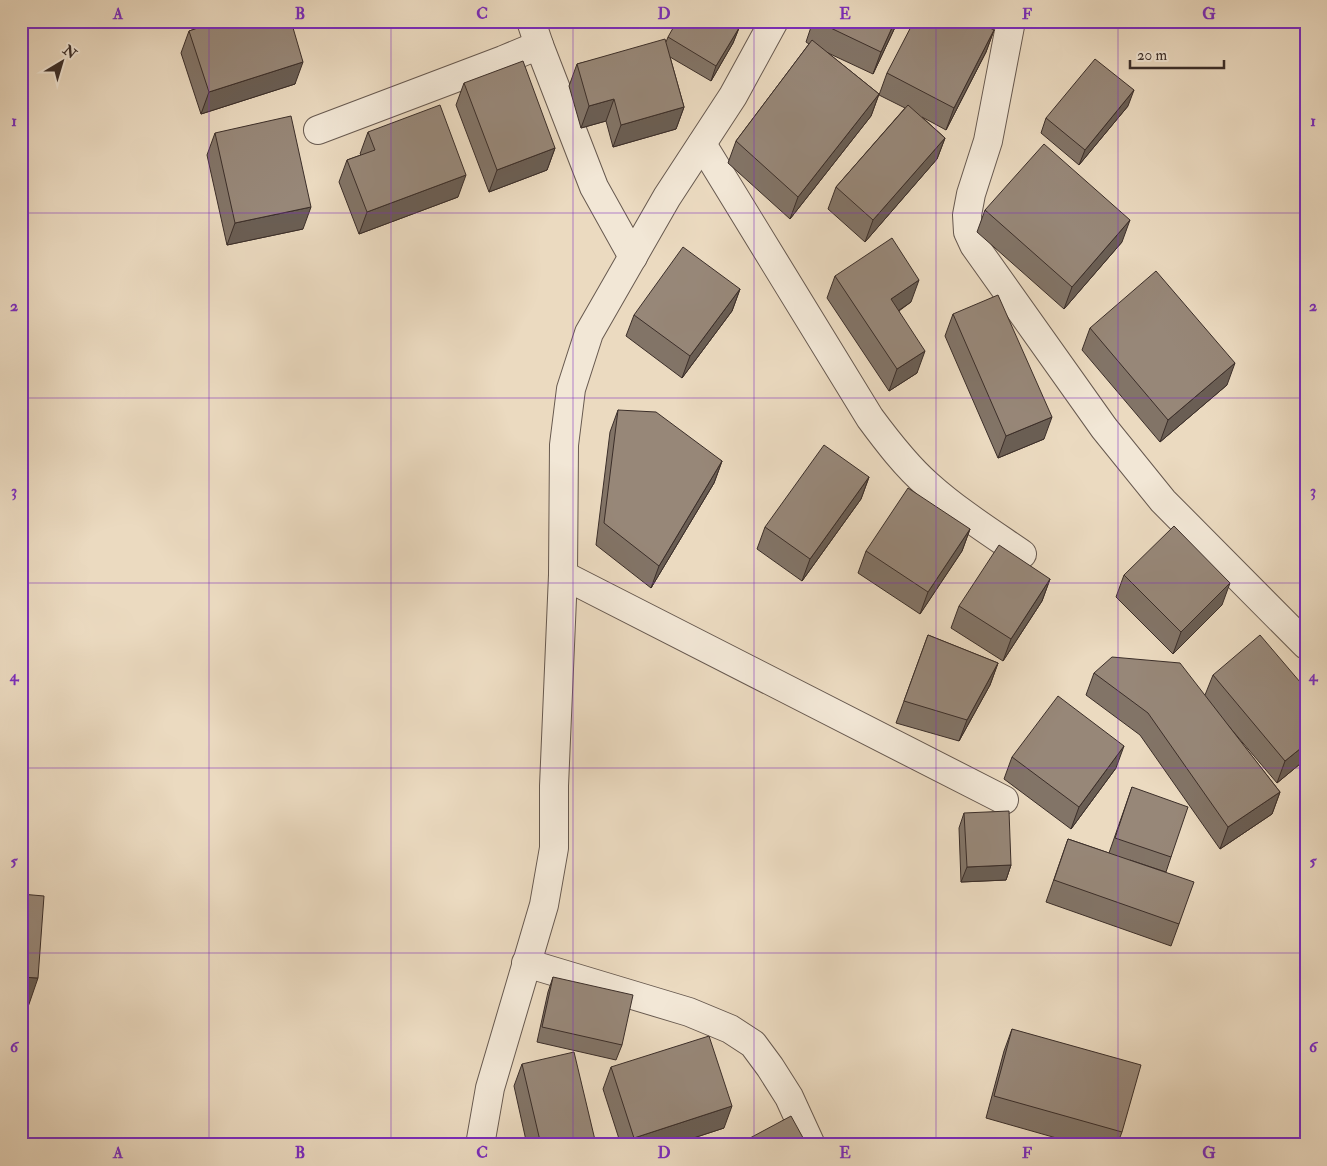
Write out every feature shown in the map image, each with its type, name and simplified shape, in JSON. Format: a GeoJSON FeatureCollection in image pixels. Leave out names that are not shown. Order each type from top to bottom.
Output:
{"type":"FeatureCollection","features":[{"type":"Feature","properties":{"kind":"street"},"geometry":{"type":"LineString","coordinates":[[480,1145],[490,1088],[544,905],[554,848],[554,786],[563,575],[564,445],[571,389],[589,333],[667,197],[733,96],[774,21]]}},
{"type":"Feature","properties":{"kind":"street"},"geometry":{"type":"LineString","coordinates":[[1011,21],[988,141],[971,194],[968,232],[974,245],[1104,428],[1163,501],[1306,645]]}},
{"type":"Feature","properties":{"kind":"street"},"geometry":{"type":"LineString","coordinates":[[318,130],[503,60],[535,33],[594,187],[633,257]]}},
{"type":"Feature","properties":{"kind":"street"},"geometry":{"type":"LineString","coordinates":[[702,144],[870,418],[889,443],[927,484],[966,516],[1022,554]]}},
{"type":"Feature","properties":{"kind":"street"},"geometry":{"type":"LineString","coordinates":[[563,575],[1004,800]]}},
{"type":"Feature","properties":{"kind":"street"},"geometry":{"type":"LineString","coordinates":[[526,963],[689,1012],[730,1029],[753,1044],[770,1067],[789,1097],[811,1145]]}},
{"type":"Feature","properties":{"kind":"building"},"geometry":{"type":"Polygon","coordinates":[[[218,21],[291,21],[303,62],[209,92],[189,31],[218,21]]]}},
{"type":"Feature","properties":{"kind":"building"},"geometry":{"type":"Polygon","coordinates":[[[677,21],[729,21],[739,28],[716,66],[668,37],[677,21]]]}},
{"type":"Feature","properties":{"kind":"building"},"geometry":{"type":"Polygon","coordinates":[[[816,21],[895,21],[881,52],[816,21]]]}},
{"type":"Feature","properties":{"kind":"building"},"geometry":{"type":"Polygon","coordinates":[[[914,21],[976,21],[994,30],[954,108],[887,73],[914,21]]]}},
{"type":"Feature","properties":{"kind":"building"},"geometry":{"type":"Polygon","coordinates":[[[665,39],[684,107],[621,125],[614,99],[589,106],[577,64],[665,39]]]}},
{"type":"Feature","properties":{"kind":"building"},"geometry":{"type":"Polygon","coordinates":[[[812,40],[879,94],[798,197],[736,141],[812,40]]]}},
{"type":"Feature","properties":{"kind":"building"},"geometry":{"type":"Polygon","coordinates":[[[1095,59],[1134,90],[1085,150],[1046,118],[1095,59]]]}},
{"type":"Feature","properties":{"kind":"building"},"geometry":{"type":"Polygon","coordinates":[[[523,61],[555,148],[497,170],[464,83],[523,61]]]}},
{"type":"Feature","properties":{"kind":"building"},"geometry":{"type":"Polygon","coordinates":[[[440,105],[466,175],[367,212],[347,160],[375,150],[368,132],[440,105]]]}},
{"type":"Feature","properties":{"kind":"building"},"geometry":{"type":"Polygon","coordinates":[[[908,105],[945,138],[873,220],[836,187],[908,105]]]}},
{"type":"Feature","properties":{"kind":"building"},"geometry":{"type":"Polygon","coordinates":[[[291,116],[311,207],[235,223],[215,133],[291,116]]]}},
{"type":"Feature","properties":{"kind":"building"},"geometry":{"type":"Polygon","coordinates":[[[1044,144],[1130,220],[1072,287],[985,210],[1044,144]]]}},
{"type":"Feature","properties":{"kind":"building"},"geometry":{"type":"Polygon","coordinates":[[[892,238],[919,280],[891,299],[925,351],[897,369],[835,276],[892,238]]]}},
{"type":"Feature","properties":{"kind":"building"},"geometry":{"type":"Polygon","coordinates":[[[683,247],[740,289],[690,356],[634,315],[683,247]]]}},
{"type":"Feature","properties":{"kind":"building"},"geometry":{"type":"Polygon","coordinates":[[[1156,271],[1235,363],[1168,420],[1090,328],[1156,271]]]}},
{"type":"Feature","properties":{"kind":"building"},"geometry":{"type":"Polygon","coordinates":[[[998,295],[1052,417],[1006,436],[953,314],[998,295]]]}},
{"type":"Feature","properties":{"kind":"building"},"geometry":{"type":"Polygon","coordinates":[[[618,410],[656,412],[722,461],[659,566],[604,523],[618,410]]]}},
{"type":"Feature","properties":{"kind":"building"},"geometry":{"type":"Polygon","coordinates":[[[824,445],[869,477],[810,559],[765,527],[824,445]]]}},
{"type":"Feature","properties":{"kind":"building"},"geometry":{"type":"Polygon","coordinates":[[[908,488],[970,529],[928,592],[866,551],[908,488]]]}},
{"type":"Feature","properties":{"kind":"building"},"geometry":{"type":"Polygon","coordinates":[[[1174,526],[1230,583],[1181,632],[1124,575],[1174,526]]]}},
{"type":"Feature","properties":{"kind":"building"},"geometry":{"type":"Polygon","coordinates":[[[999,545],[1050,579],[1011,639],[959,606],[999,545]]]}},
{"type":"Feature","properties":{"kind":"building"},"geometry":{"type":"Polygon","coordinates":[[[928,635],[998,663],[967,720],[904,701],[928,635]]]}},
{"type":"Feature","properties":{"kind":"building"},"geometry":{"type":"Polygon","coordinates":[[[1260,635],[1306,689],[1306,744],[1285,761],[1213,675],[1260,635]]]}},
{"type":"Feature","properties":{"kind":"building"},"geometry":{"type":"Polygon","coordinates":[[[1112,657],[1180,663],[1280,792],[1228,827],[1148,713],[1094,673],[1112,657]]]}},
{"type":"Feature","properties":{"kind":"building"},"geometry":{"type":"Polygon","coordinates":[[[1058,696],[1124,746],[1079,807],[1012,757],[1058,696]]]}},
{"type":"Feature","properties":{"kind":"building"},"geometry":{"type":"Polygon","coordinates":[[[1132,787],[1188,807],[1171,857],[1115,838],[1132,787]]]}},
{"type":"Feature","properties":{"kind":"building"},"geometry":{"type":"Polygon","coordinates":[[[1009,811],[1011,865],[967,867],[964,813],[1009,811]]]}},
{"type":"Feature","properties":{"kind":"building"},"geometry":{"type":"Polygon","coordinates":[[[1068,839],[1194,882],[1179,924],[1054,880],[1068,839]]]}},
{"type":"Feature","properties":{"kind":"building"},"geometry":{"type":"Polygon","coordinates":[[[21,894],[44,896],[38,978],[21,977],[21,894]]]}},
{"type":"Feature","properties":{"kind":"building"},"geometry":{"type":"Polygon","coordinates":[[[553,977],[633,995],[622,1045],[542,1027],[553,977]]]}},
{"type":"Feature","properties":{"kind":"building"},"geometry":{"type":"Polygon","coordinates":[[[1012,1029],[1141,1065],[1122,1132],[994,1096],[1012,1029]]]}},
{"type":"Feature","properties":{"kind":"building"},"geometry":{"type":"Polygon","coordinates":[[[709,1036],[732,1106],[634,1138],[611,1067],[709,1036]]]}},
{"type":"Feature","properties":{"kind":"building"},"geometry":{"type":"Polygon","coordinates":[[[574,1052],[595,1140],[573,1145],[541,1145],[522,1064],[574,1052]]]}},
{"type":"Feature","properties":{"kind":"building"},"geometry":{"type":"Polygon","coordinates":[[[791,1116],[807,1145],[754,1145],[750,1138],[791,1116]]]}}]}
